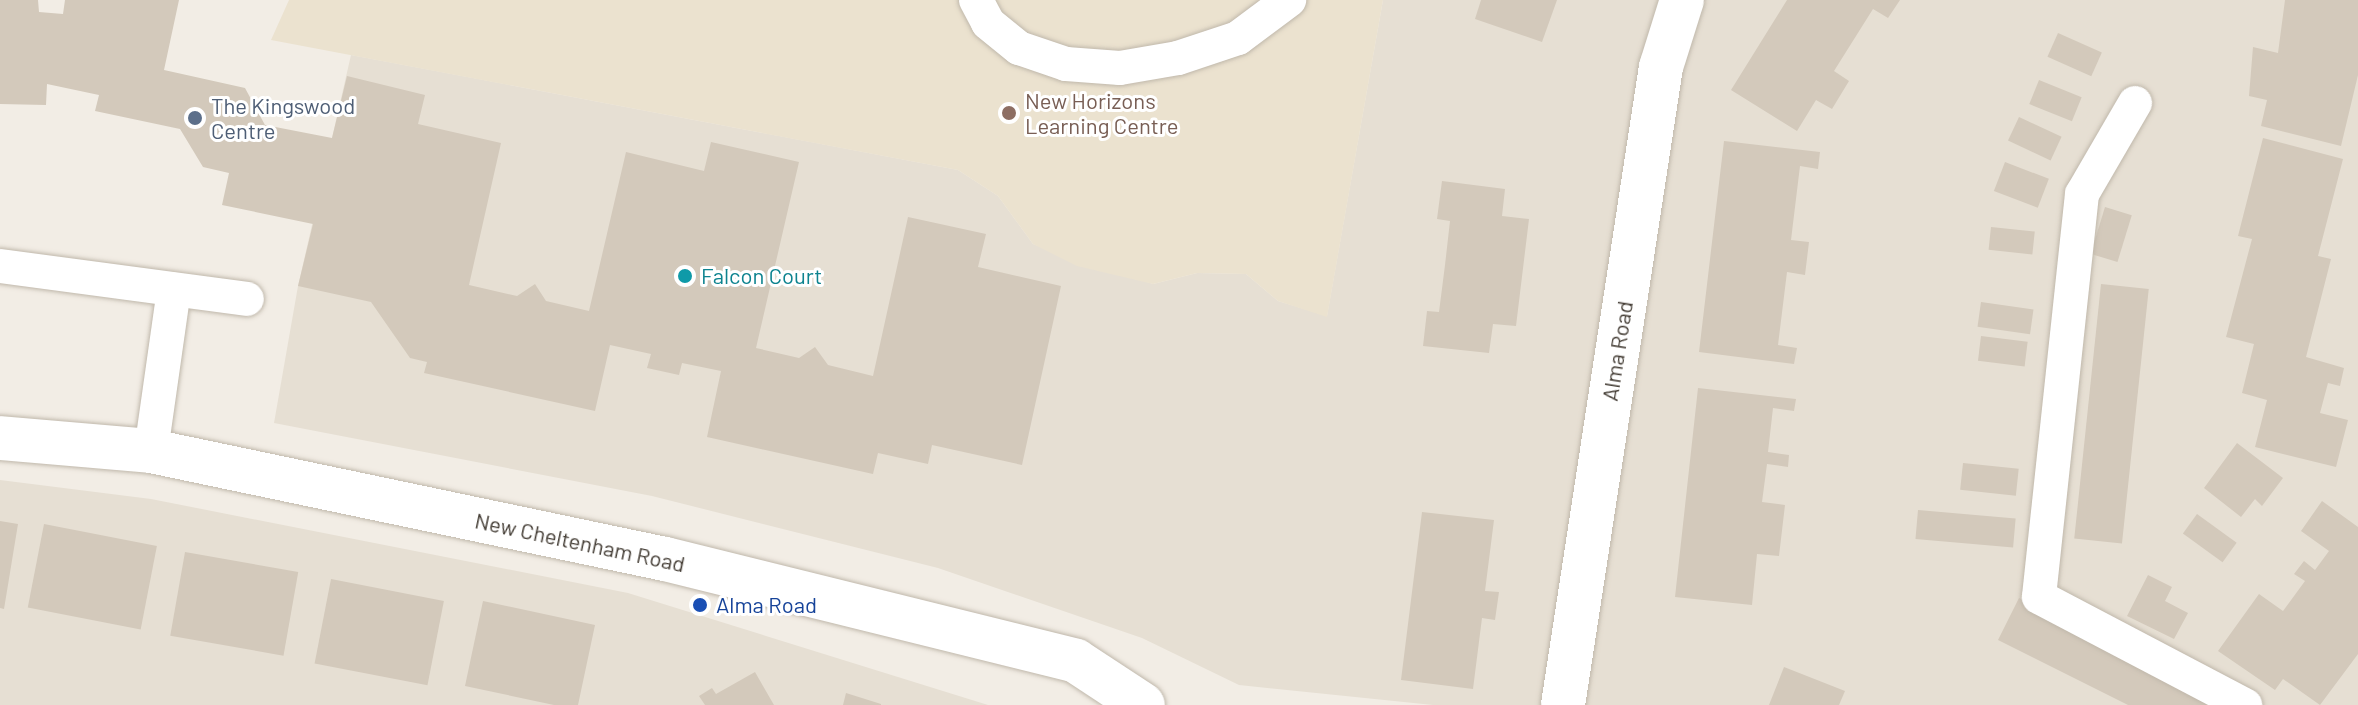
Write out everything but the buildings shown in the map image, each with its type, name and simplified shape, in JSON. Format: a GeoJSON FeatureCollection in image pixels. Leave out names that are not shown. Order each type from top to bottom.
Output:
{"type":"FeatureCollection","features":[{"type":"Feature","properties":{"kind":"street","name":"Alma Road"},"geometry":{"type":"LineString","coordinates":[[1563,705],[1661,67],[1682,0]]}},
{"type":"Feature","properties":{"kind":"street","name":"New Cheltenham Road"},"geometry":{"type":"LineString","coordinates":[[0,438],[151,451],[868,607],[1076,661],[1143,705]]}},
{"type":"Feature","properties":{"kind":"lane"},"geometry":{"type":"LineString","coordinates":[[976,0],[988,23],[1019,48],[1066,64],[1120,68],[1178,58],[1238,38],[1289,0]]}},
{"type":"Feature","properties":{"kind":"lane"},"geometry":{"type":"LineString","coordinates":[[2135,103],[2082,194],[2039,597],[2245,705]]}},
{"type":"Feature","properties":{"kind":"lane"},"geometry":{"type":"LineString","coordinates":[[0,266],[247,299]]}},
{"type":"Feature","properties":{"kind":"lane"},"geometry":{"type":"LineString","coordinates":[[151,451],[174,290]]}},
{"type":"Feature","properties":{"kind":"shaded area","name":"New Horizons Learning Centre"},"geometry":{"type":"Polygon","coordinates":[[[289,0],[1383,0],[1327,317],[1278,301],[1246,274],[1197,273],[1153,284],[1077,266],[1033,244],[998,196],[958,170],[271,40],[289,0]]]}},
{"type":"Feature","properties":{"kind":"shaded area"},"geometry":{"type":"Polygon","coordinates":[[[1383,0],[2358,0],[2358,705],[1433,705],[1239,685],[1142,638],[938,568],[652,496],[274,423],[298,286],[351,55],[958,170],[998,196],[1033,244],[1153,284],[1197,273],[1246,274],[1278,301],[1327,316],[1383,0]]]}},
{"type":"Feature","properties":{"kind":"shaded area"},"geometry":{"type":"Polygon","coordinates":[[[0,480],[151,499],[628,593],[988,705],[0,705],[0,480]]]}},
{"type":"Feature","properties":{"kind":"place","name":"New Horizons Learning Centre"},"geometry":{"type":"Point","coordinates":[1009,113]}},
{"type":"Feature","properties":{"kind":"place","name":"The Kingswood Centre"},"geometry":{"type":"Point","coordinates":[195,118]}},
{"type":"Feature","properties":{"kind":"place","name":"Falcon Court"},"geometry":{"type":"Point","coordinates":[685,276]}},
{"type":"Feature","properties":{"kind":"place","name":"Alma Road"},"geometry":{"type":"Point","coordinates":[700,605]}}]}
